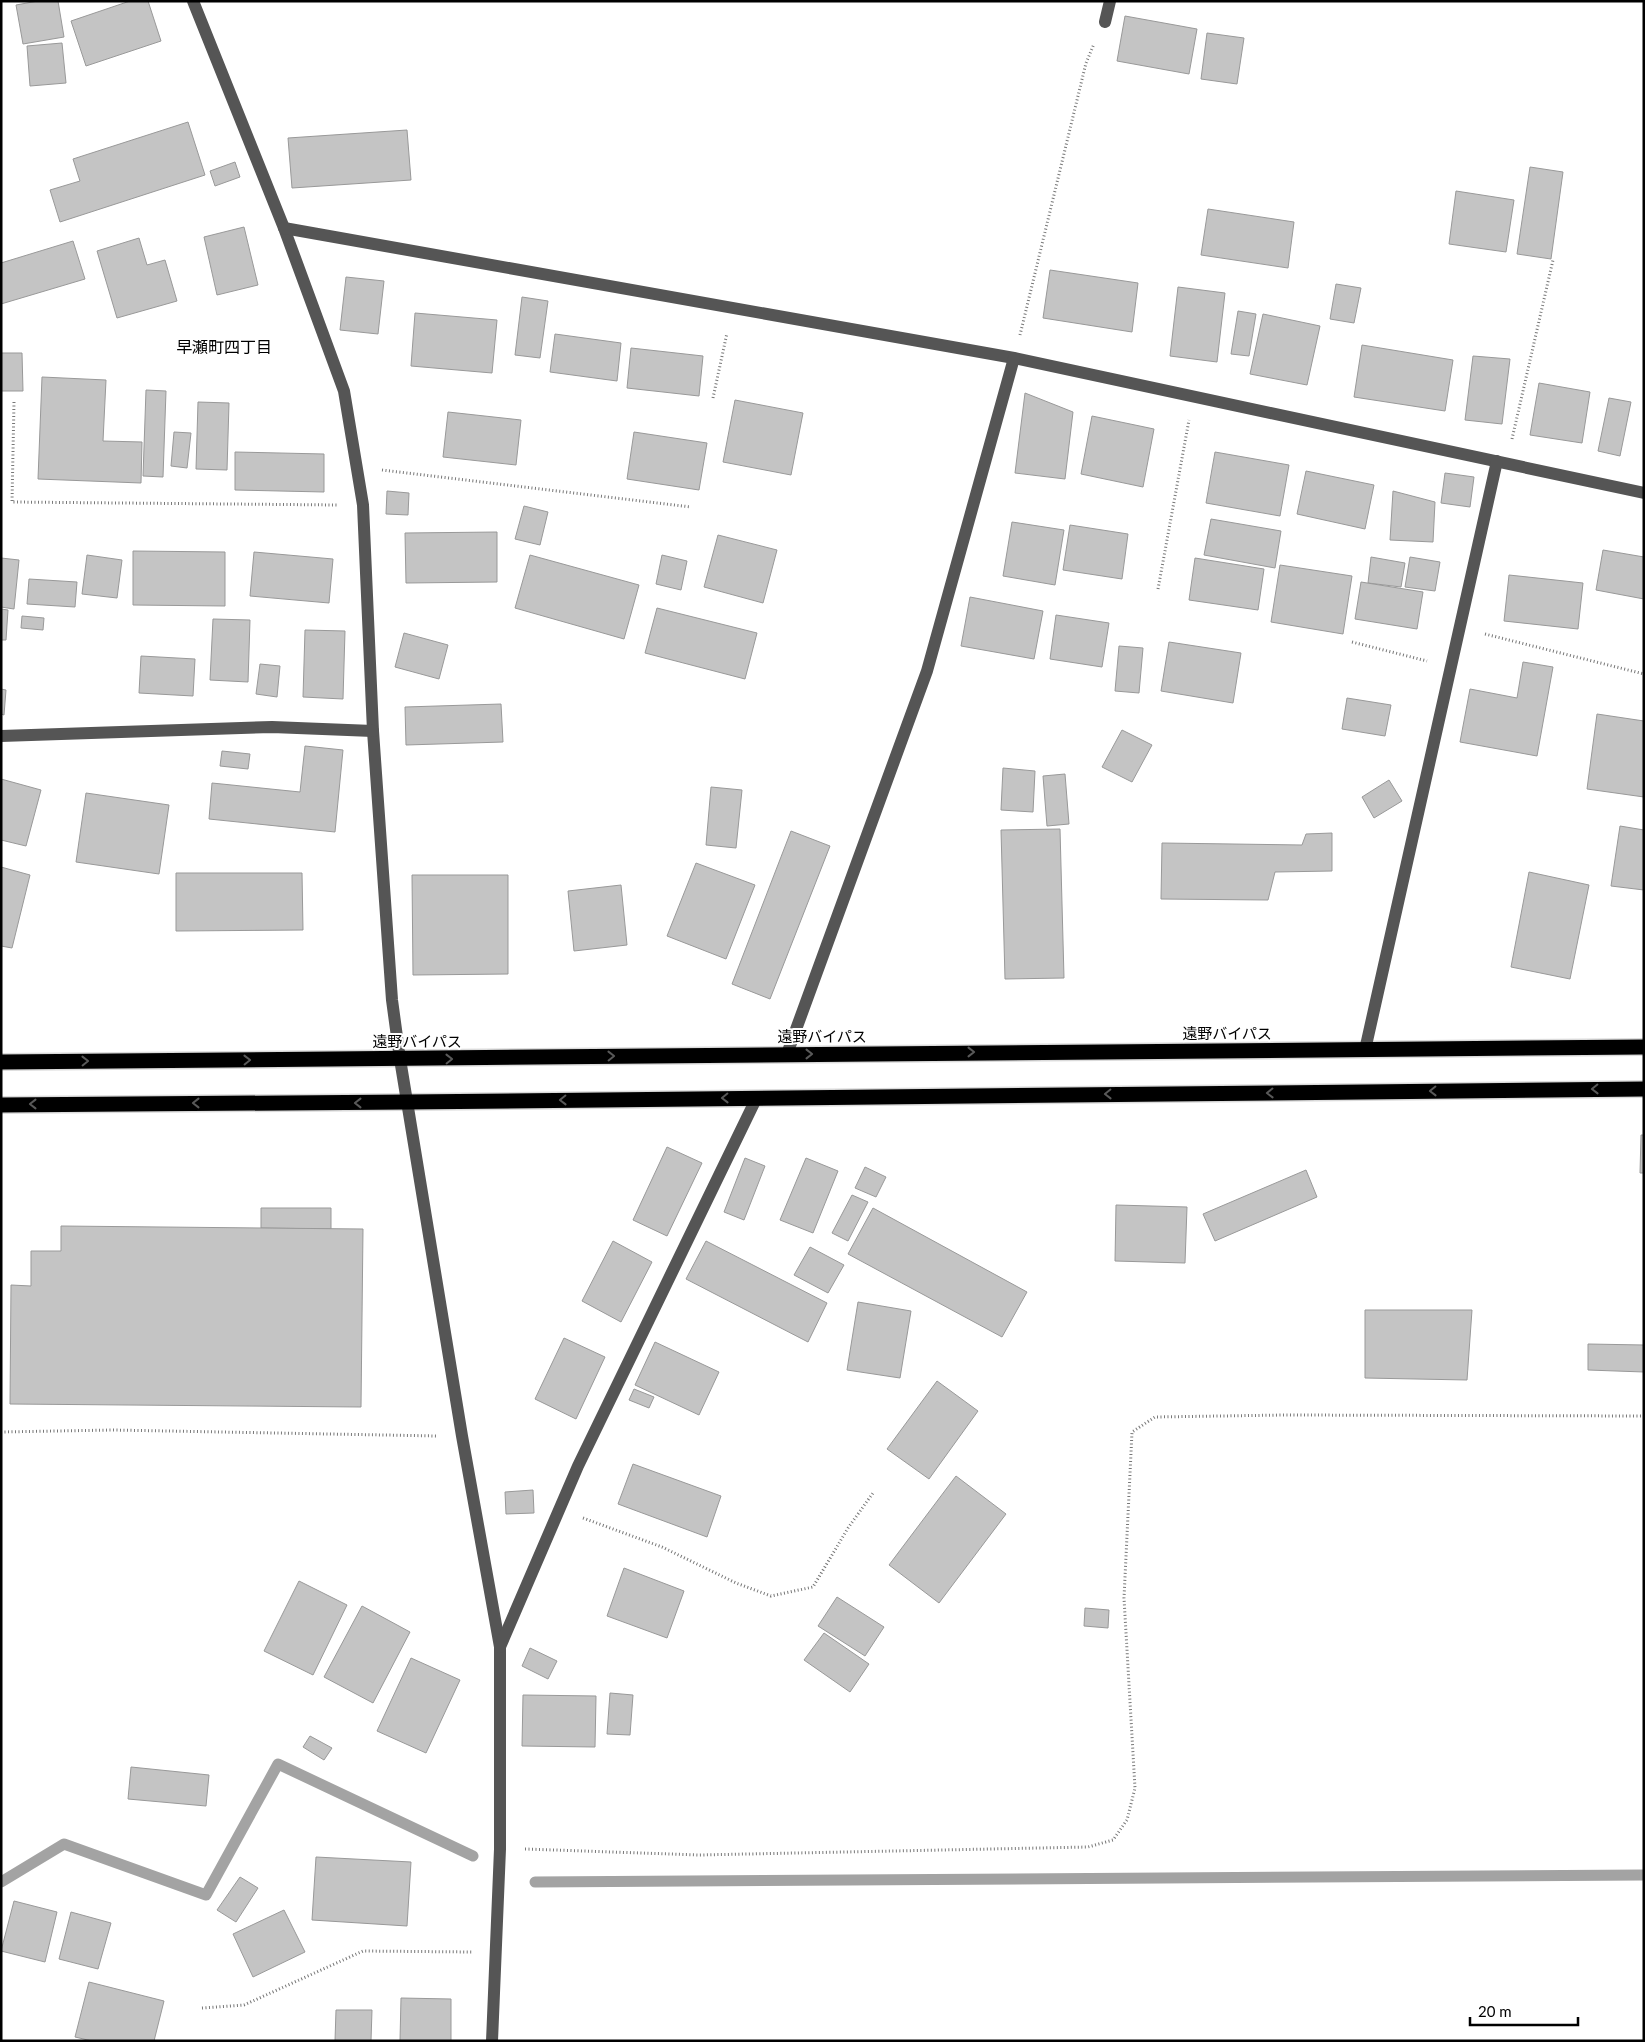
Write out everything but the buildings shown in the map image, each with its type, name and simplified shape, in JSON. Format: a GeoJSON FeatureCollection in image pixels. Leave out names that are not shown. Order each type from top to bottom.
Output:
{"type":"FeatureCollection","features":[{"type":"Feature","properties":{"kind":"highway","name":"遠野バイパス"},"geometry":{"type":"LineString","coordinates":[[1,1062],[1644,1047]]}},
{"type":"Feature","properties":{"kind":"highway"},"geometry":{"type":"LineString","coordinates":[[1,1105],[1644,1089]]}},
{"type":"Feature","properties":{"kind":"street"},"geometry":{"type":"LineString","coordinates":[[193,1],[284,228],[344,391],[363,505],[373,731],[392,1000],[462,1436],[500,1647],[500,1849],[492,2041]]}},
{"type":"Feature","properties":{"kind":"street"},"geometry":{"type":"LineString","coordinates":[[1104,22],[1110,1]]}},
{"type":"Feature","properties":{"kind":"street"},"geometry":{"type":"LineString","coordinates":[[284,228],[1014,358],[1644,493]]}},
{"type":"Feature","properties":{"kind":"street"},"geometry":{"type":"LineString","coordinates":[[787,1054],[927,671],[1014,358]]}},
{"type":"Feature","properties":{"kind":"street"},"geometry":{"type":"LineString","coordinates":[[1365,1050],[1458,627],[1502,463]]}},
{"type":"Feature","properties":{"kind":"street"},"geometry":{"type":"LineString","coordinates":[[1,736],[272,727],[373,731]]}},
{"type":"Feature","properties":{"kind":"street"},"geometry":{"type":"LineString","coordinates":[[500,1647],[578,1466],[757,1097]]}},
{"type":"Feature","properties":{"kind":"path"},"geometry":{"type":"LineString","coordinates":[[1014,358],[1086,63],[1104,22]]}},
{"type":"Feature","properties":{"kind":"path"},"geometry":{"type":"LineString","coordinates":[[1502,463],[1553,260]]}},
{"type":"Feature","properties":{"kind":"path"},"geometry":{"type":"LineString","coordinates":[[714,398],[732,308]]}},
{"type":"Feature","properties":{"kind":"path"},"geometry":{"type":"LineString","coordinates":[[1158,589],[1194,397]]}},
{"type":"Feature","properties":{"kind":"path"},"geometry":{"type":"LineString","coordinates":[[14,402],[12,502],[363,505]]}},
{"type":"Feature","properties":{"kind":"path"},"geometry":{"type":"LineString","coordinates":[[357,467],[691,507]]}},
{"type":"Feature","properties":{"kind":"path"},"geometry":{"type":"LineString","coordinates":[[1458,627],[1644,674]]}},
{"type":"Feature","properties":{"kind":"path"},"geometry":{"type":"LineString","coordinates":[[1352,642],[1449,667]]}},
{"type":"Feature","properties":{"kind":"path"},"geometry":{"type":"LineString","coordinates":[[500,1849],[699,1855],[1088,1847],[1113,1840],[1127,1820],[1135,1788],[1124,1598],[1132,1432],[1155,1417],[1285,1415],[1644,1416]]}},
{"type":"Feature","properties":{"kind":"path"},"geometry":{"type":"LineString","coordinates":[[1,1432],[113,1430],[462,1436]]}},
{"type":"Feature","properties":{"kind":"path"},"geometry":{"type":"LineString","coordinates":[[559,1509],[662,1547],[736,1582],[771,1596],[813,1587],[848,1528],[873,1493]]}},
{"type":"Feature","properties":{"kind":"path"},"geometry":{"type":"LineString","coordinates":[[202,2008],[244,2005],[363,1951],[495,1952]]}},
{"type":"Feature","properties":{"kind":"waterway"},"geometry":{"type":"LineString","coordinates":[[1,1882],[64,1844],[206,1895],[278,1764],[473,1856]]}},
{"type":"Feature","properties":{"kind":"waterway"},"geometry":{"type":"LineString","coordinates":[[535,1882],[1644,1875]]}},
{"type":"Feature","properties":{"kind":"district","name":"早瀬町四丁目"},"geometry":{"type":"Point","coordinates":[224,346]}}]}
